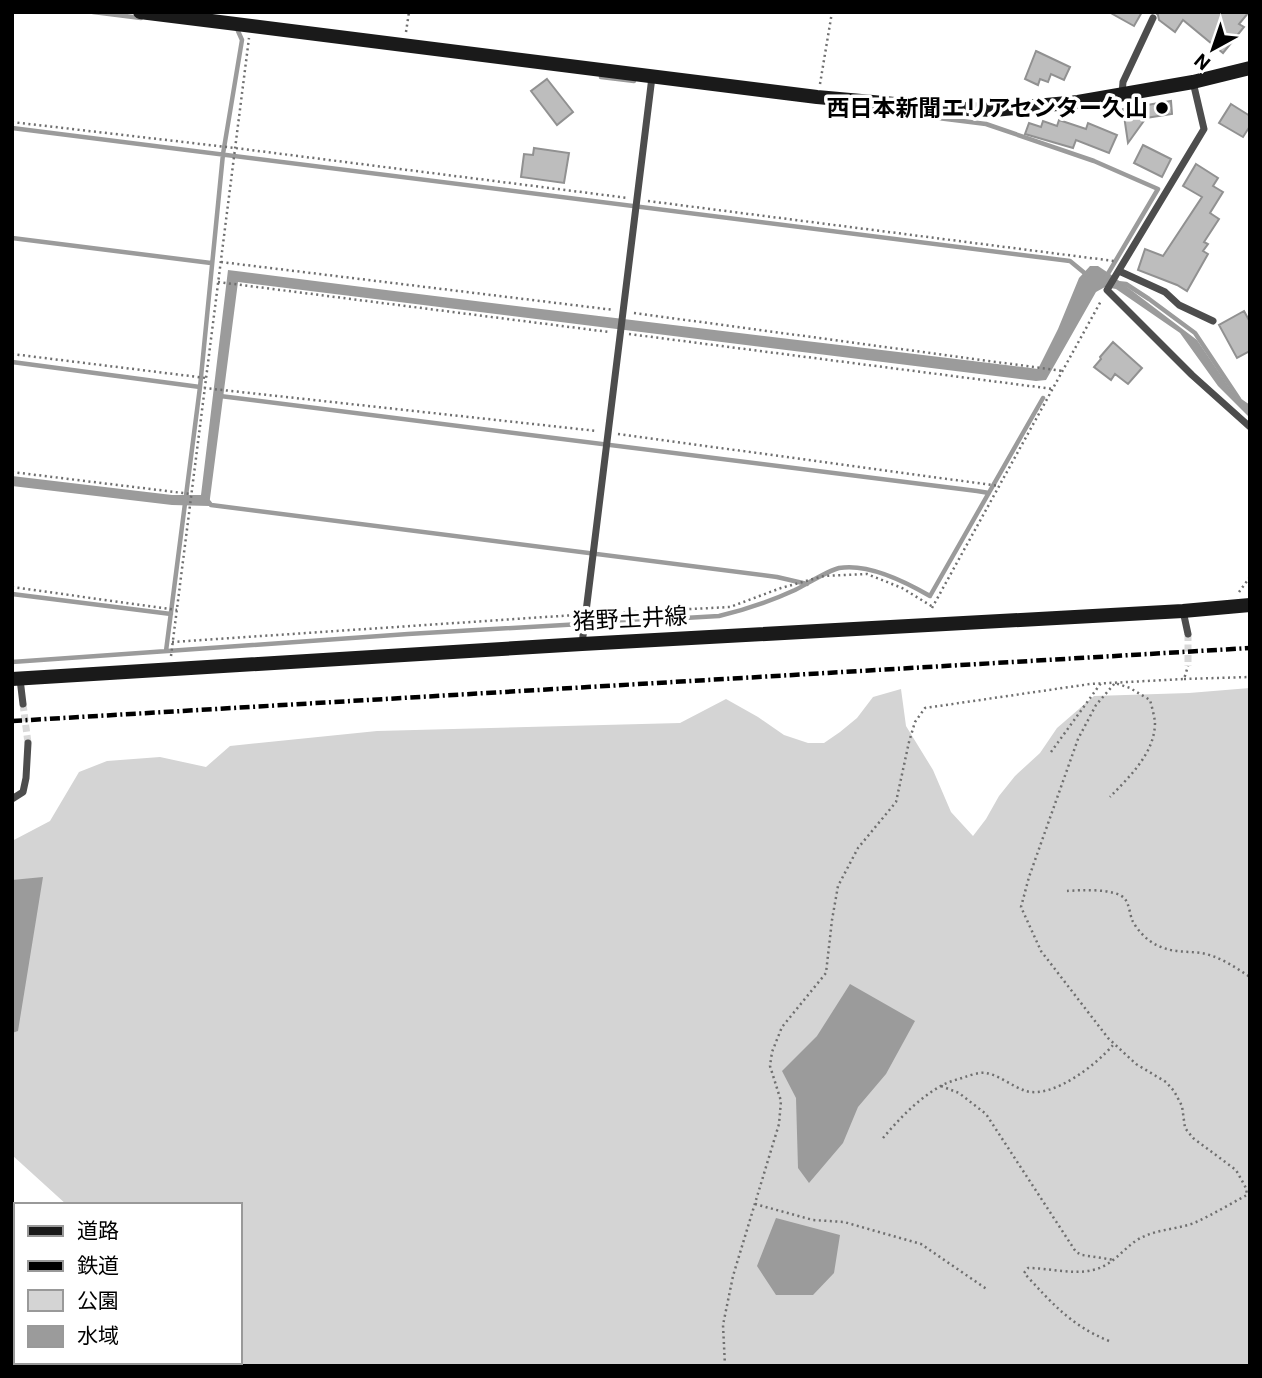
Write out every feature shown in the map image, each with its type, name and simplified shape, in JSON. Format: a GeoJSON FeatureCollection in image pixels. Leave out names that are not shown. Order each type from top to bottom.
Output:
{"type":"FeatureCollection","features":[{"type":"Feature","properties":{"kind":"main road"},"geometry":{"type":"LineString","coordinates":[[140,12],[817,97],[939,108],[994,110],[1078,102],[1193,82],[1250,68]]}},
{"type":"Feature","properties":{"kind":"main road","name":"猪野土井線"},"geometry":{"type":"LineString","coordinates":[[16,679],[1250,605]]}},
{"type":"Feature","properties":{"kind":"street"},"geometry":{"type":"LineString","coordinates":[[1122,94],[1123,82],[1153,18]]}},
{"type":"Feature","properties":{"kind":"street"},"geometry":{"type":"LineString","coordinates":[[582,645],[652,77]]}},
{"type":"Feature","properties":{"kind":"street"},"geometry":{"type":"LineString","coordinates":[[1193,82],[1204,129],[1107,290],[1192,375],[1250,426]]}},
{"type":"Feature","properties":{"kind":"street"},"geometry":{"type":"LineString","coordinates":[[1117,274],[1165,292],[1179,305],[1213,321]]}},
{"type":"Feature","properties":{"kind":"street"},"geometry":{"type":"LineString","coordinates":[[1183,611],[1188,634]]}},
{"type":"Feature","properties":{"kind":"street"},"geometry":{"type":"LineString","coordinates":[[16,679],[23,704]]}},
{"type":"Feature","properties":{"kind":"street"},"geometry":{"type":"LineString","coordinates":[[12,799],[23,792],[28,743]]}},
{"type":"Feature","properties":{"kind":"path"},"geometry":{"type":"LineString","coordinates":[[404,46],[409,12]]}},
{"type":"Feature","properties":{"kind":"path"},"geometry":{"type":"LineString","coordinates":[[817,97],[832,12]]}},
{"type":"Feature","properties":{"kind":"path"},"geometry":{"type":"LineString","coordinates":[[169,670],[251,26]]}},
{"type":"Feature","properties":{"kind":"path"},"geometry":{"type":"LineString","coordinates":[[12,122],[1124,262]]}},
{"type":"Feature","properties":{"kind":"path"},"geometry":{"type":"LineString","coordinates":[[218,282],[1053,389]]}},
{"type":"Feature","properties":{"kind":"path"},"geometry":{"type":"LineString","coordinates":[[922,626],[1107,290]]}},
{"type":"Feature","properties":{"kind":"path"},"geometry":{"type":"LineString","coordinates":[[12,354],[206,378]]}},
{"type":"Feature","properties":{"kind":"path"},"geometry":{"type":"LineString","coordinates":[[1038,367],[1063,370]]}},
{"type":"Feature","properties":{"kind":"path"},"geometry":{"type":"LineString","coordinates":[[204,388],[609,432],[999,486]]}},
{"type":"Feature","properties":{"kind":"path"},"geometry":{"type":"LineString","coordinates":[[12,472],[191,494]]}},
{"type":"Feature","properties":{"kind":"path"},"geometry":{"type":"LineString","coordinates":[[172,642],[730,607],[824,576],[867,574],[902,588],[933,607]]}},
{"type":"Feature","properties":{"kind":"path"},"geometry":{"type":"LineString","coordinates":[[12,587],[177,610]]}},
{"type":"Feature","properties":{"kind":"path"},"geometry":{"type":"LineString","coordinates":[[1184,679],[1188,666]]}},
{"type":"Feature","properties":{"kind":"path"},"geometry":{"type":"LineString","coordinates":[[725,1366],[723,1325],[733,1276],[779,1124],[781,1101],[770,1066],[772,1052],[782,1027],[826,973],[838,886],[858,848],[895,802],[915,722],[925,708],[1101,684],[1250,677]]}},
{"type":"Feature","properties":{"kind":"path"},"geometry":{"type":"LineString","coordinates":[[1110,797],[1133,774],[1151,747],[1154,722],[1150,700],[1115,683]]}},
{"type":"Feature","properties":{"kind":"path"},"geometry":{"type":"LineString","coordinates":[[1109,1341],[1091,1334],[1063,1315],[1024,1273],[1028,1268],[1091,1271],[1115,1260],[1138,1240],[1157,1231],[1194,1223],[1247,1195],[1236,1170],[1193,1138],[1185,1128],[1182,1106],[1166,1082],[1136,1064],[1113,1045],[1041,951],[1021,907],[1028,877],[1078,739],[1096,705],[1115,683]]}},
{"type":"Feature","properties":{"kind":"path"},"geometry":{"type":"LineString","coordinates":[[1051,752],[1101,684]]}},
{"type":"Feature","properties":{"kind":"path"},"geometry":{"type":"LineString","coordinates":[[1067,891],[1100,891],[1119,895],[1125,899],[1140,931],[1157,946],[1219,958],[1250,977]]}},
{"type":"Feature","properties":{"kind":"path"},"geometry":{"type":"LineString","coordinates":[[883,1138],[899,1119],[940,1086],[986,1073],[1028,1092],[1047,1091],[1061,1086],[1103,1056],[1113,1045]]}},
{"type":"Feature","properties":{"kind":"path"},"geometry":{"type":"LineString","coordinates":[[940,1086],[959,1093],[986,1114],[1076,1252],[1115,1260]]}},
{"type":"Feature","properties":{"kind":"path"},"geometry":{"type":"LineString","coordinates":[[755,1204],[813,1220],[844,1222],[921,1244],[988,1290]]}},
{"type":"Feature","properties":{"kind":"green space"},"geometry":{"type":"Polygon","coordinates":[[[1250,688],[1250,1366],[102,1366],[242,1364],[242,1203],[65,1203],[12,1155],[12,841],[50,821],[79,772],[107,761],[160,757],[206,767],[230,746],[377,731],[680,723],[726,699],[784,735],[808,743],[824,743],[857,718],[873,697],[901,689],[906,726],[933,770],[951,812],[973,836],[1015,776],[1040,753],[1057,728],[1094,696],[1250,688]]]}},
{"type":"Feature","properties":{"kind":"water"},"geometry":{"type":"Polygon","coordinates":[[[1090,266],[1098,266],[1110,274],[1197,340],[1233,393],[1250,405],[1250,418],[1218,386],[1180,333],[1116,289],[1105,287],[1096,292],[1046,380],[1036,381],[238,282],[209,506],[172,505],[12,486],[12,476],[172,495],[201,495],[228,270],[1038,369],[1079,278],[1090,266]]]}},
{"type":"Feature","properties":{"kind":"water"},"geometry":{"type":"Polygon","coordinates":[[[43,877],[18,1031],[12,1033],[12,880],[43,877]]]}},
{"type":"Feature","properties":{"kind":"water"},"geometry":{"type":"Polygon","coordinates":[[[850,984],[915,1021],[886,1074],[858,1107],[843,1143],[809,1183],[798,1168],[796,1098],[782,1071],[817,1036],[850,984]]]}},
{"type":"Feature","properties":{"kind":"water"},"geometry":{"type":"Polygon","coordinates":[[[776,1218],[840,1235],[834,1273],[813,1295],[776,1295],[757,1266],[776,1218]]]}},
{"type":"Feature","properties":{"kind":"building"},"geometry":{"type":"Polygon","coordinates":[[[1109,12],[1142,12],[1134,26],[1109,12]]]}},
{"type":"Feature","properties":{"kind":"building"},"geometry":{"type":"Polygon","coordinates":[[[1155,12],[1249,12],[1239,24],[1244,27],[1223,53],[1183,20],[1175,32],[1159,20],[1155,12]]]}},
{"type":"Feature","properties":{"kind":"building"},"geometry":{"type":"Polygon","coordinates":[[[1036,51],[1070,67],[1064,80],[1051,74],[1048,82],[1040,79],[1038,85],[1025,79],[1036,51]]]}},
{"type":"Feature","properties":{"kind":"building"},"geometry":{"type":"Polygon","coordinates":[[[547,79],[573,112],[557,125],[531,91],[547,79]]]}},
{"type":"Feature","properties":{"kind":"building"},"geometry":{"type":"Polygon","coordinates":[[[1171,101],[1172,114],[1146,118],[1128,143],[1123,109],[1171,101]]]}},
{"type":"Feature","properties":{"kind":"building"},"geometry":{"type":"Polygon","coordinates":[[[1231,104],[1250,116],[1250,126],[1243,137],[1219,123],[1231,104]]]}},
{"type":"Feature","properties":{"kind":"building"},"geometry":{"type":"Polygon","coordinates":[[[1059,120],[1086,129],[1088,123],[1117,135],[1109,153],[1076,140],[1073,148],[1025,134],[1029,123],[1041,127],[1043,121],[1057,126],[1059,120]]]}},
{"type":"Feature","properties":{"kind":"building"},"geometry":{"type":"Polygon","coordinates":[[[1143,145],[1171,159],[1162,177],[1134,163],[1143,145]]]}},
{"type":"Feature","properties":{"kind":"building"},"geometry":{"type":"Polygon","coordinates":[[[534,148],[569,153],[564,183],[521,177],[524,154],[533,155],[534,148]]]}},
{"type":"Feature","properties":{"kind":"building"},"geometry":{"type":"Polygon","coordinates":[[[1196,164],[1218,178],[1213,186],[1223,192],[1210,213],[1219,219],[1204,242],[1208,244],[1203,251],[1208,254],[1187,291],[1138,270],[1145,249],[1163,256],[1202,197],[1183,186],[1196,164]]]}},
{"type":"Feature","properties":{"kind":"building"},"geometry":{"type":"Polygon","coordinates":[[[1244,311],[1250,322],[1250,351],[1237,358],[1219,325],[1244,311]]]}},
{"type":"Feature","properties":{"kind":"building"},"geometry":{"type":"Polygon","coordinates":[[[1113,342],[1142,368],[1128,384],[1115,374],[1111,380],[1094,367],[1113,342]]]}},
{"type":"Feature","properties":{"kind":"waterway"},"geometry":{"type":"LineString","coordinates":[[93,12],[141,18]]}},
{"type":"Feature","properties":{"kind":"waterway"},"geometry":{"type":"LineString","coordinates":[[166,651],[200,387],[223,154],[242,40],[238,31]]}},
{"type":"Feature","properties":{"kind":"waterway"},"geometry":{"type":"LineString","coordinates":[[601,77],[634,81]]}},
{"type":"Feature","properties":{"kind":"waterway"},"geometry":{"type":"LineString","coordinates":[[834,105],[986,124],[1094,161],[1158,189],[1106,277]]}},
{"type":"Feature","properties":{"kind":"waterway"},"geometry":{"type":"LineString","coordinates":[[12,128],[1070,261],[1087,275]]}},
{"type":"Feature","properties":{"kind":"waterway"},"geometry":{"type":"LineString","coordinates":[[12,238],[211,263]]}},
{"type":"Feature","properties":{"kind":"waterway"},"geometry":{"type":"LineString","coordinates":[[1117,283],[1126,284],[1195,333],[1239,399]]}},
{"type":"Feature","properties":{"kind":"waterway"},"geometry":{"type":"LineString","coordinates":[[12,362],[200,387]]}},
{"type":"Feature","properties":{"kind":"waterway"},"geometry":{"type":"LineString","coordinates":[[220,396],[989,493]]}},
{"type":"Feature","properties":{"kind":"waterway"},"geometry":{"type":"LineString","coordinates":[[12,662],[408,634],[719,616],[777,598],[829,572],[850,567],[874,571],[930,596],[1043,398]]}},
{"type":"Feature","properties":{"kind":"waterway"},"geometry":{"type":"LineString","coordinates":[[207,500],[211,505],[777,577],[807,584]]}},
{"type":"Feature","properties":{"kind":"waterway"},"geometry":{"type":"LineString","coordinates":[[12,594],[171,614]]}},
{"type":"Feature","properties":{"kind":"tunnel"},"geometry":{"type":"LineString","coordinates":[[1188,634],[1188,666]]}},
{"type":"Feature","properties":{"kind":"tunnel"},"geometry":{"type":"LineString","coordinates":[[23,704],[28,743]]}},
{"type":"Feature","properties":{"kind":"railway"},"geometry":{"type":"LineString","coordinates":[[12,721],[1250,648]]}},
{"type":"Feature","properties":{"kind":"place","name":"西日本新聞エリアセンター久山"},"geometry":{"type":"Point","coordinates":[1162,108]}}]}
